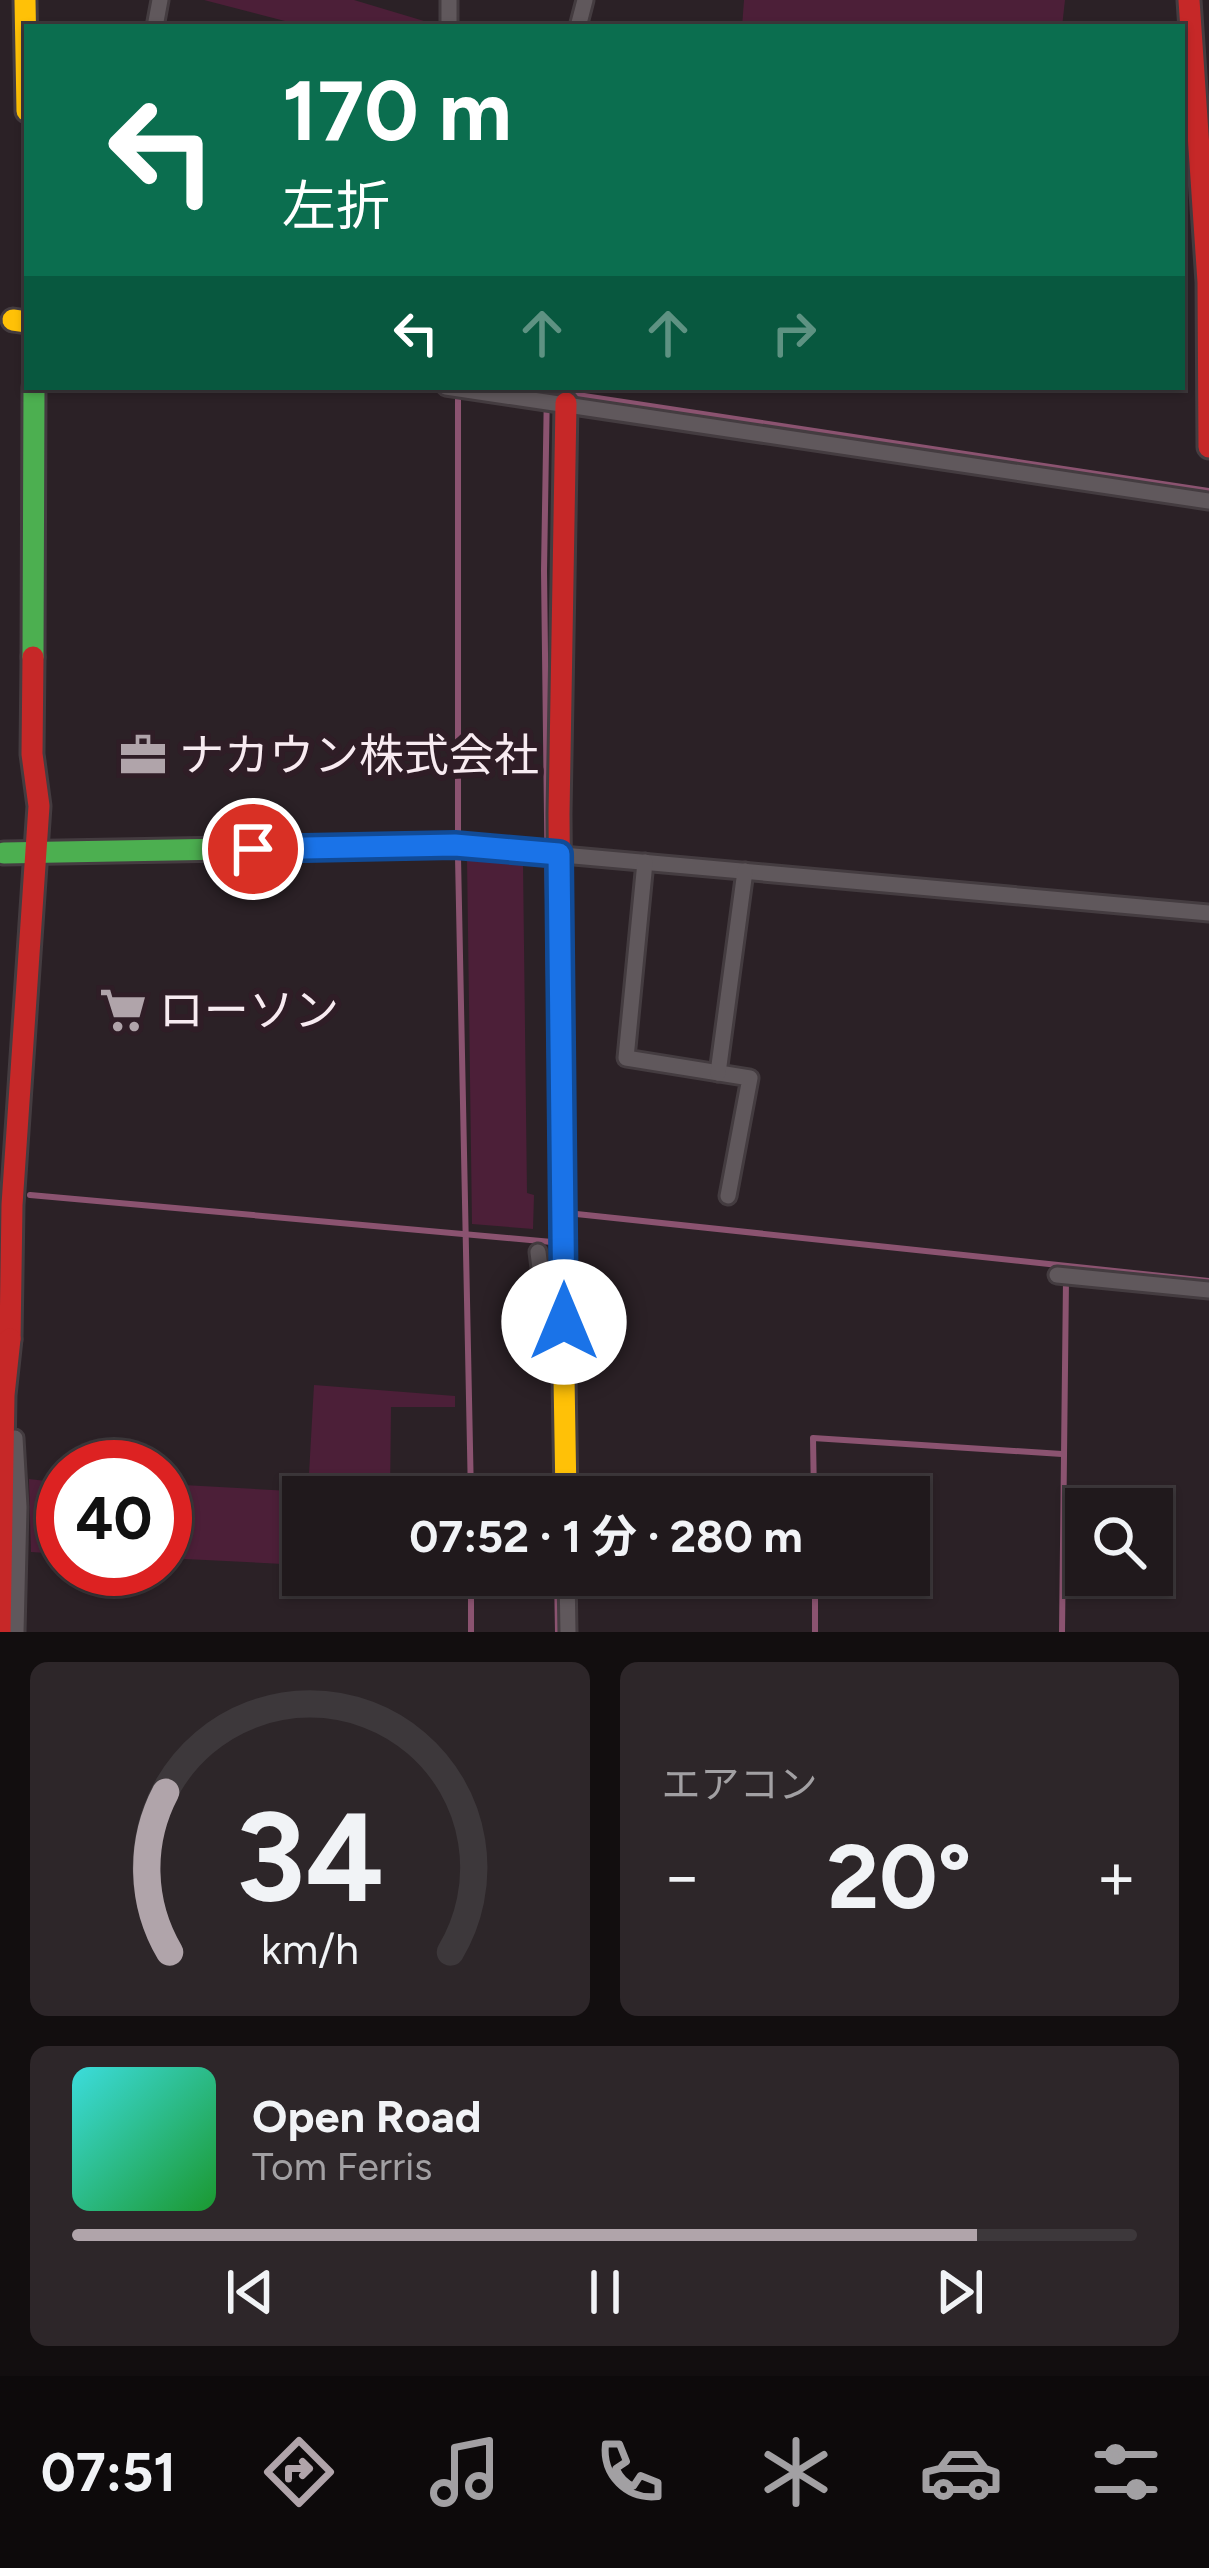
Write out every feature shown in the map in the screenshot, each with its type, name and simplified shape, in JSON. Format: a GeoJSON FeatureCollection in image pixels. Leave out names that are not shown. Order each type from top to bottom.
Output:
{"type":"FeatureCollection","features":[{"type":"Feature","properties":{"kind":"main road"},"geometry":{"type":"LineString","coordinates":[[1189,0],[1208,282],[1209,447]]}},
{"type":"Feature","properties":{"kind":"main road"},"geometry":{"type":"LineString","coordinates":[[0,1632],[9,1262],[39,806],[32,754],[34,390]]}},
{"type":"Feature","properties":{"kind":"main road"},"geometry":{"type":"LineString","coordinates":[[559,397],[557,854],[564,1212],[556,1277],[565,1476]]}},
{"type":"Feature","properties":{"kind":"main road"},"geometry":{"type":"LineString","coordinates":[[4,853],[440,845],[531,852]]}},
{"type":"Feature","properties":{"kind":"street"},"geometry":{"type":"LineString","coordinates":[[480,390],[559,397],[1209,501]]}},
{"type":"Feature","properties":{"kind":"street"},"geometry":{"type":"LineString","coordinates":[[531,852],[1209,913]]}},
{"type":"Feature","properties":{"kind":"street"},"geometry":{"type":"LineString","coordinates":[[645,862],[626,1058],[750,1078],[728,1196]]}},
{"type":"Feature","properties":{"kind":"street"},"geometry":{"type":"LineString","coordinates":[[718,1073],[745,871]]}},
{"type":"Feature","properties":{"kind":"street"},"geometry":{"type":"LineString","coordinates":[[538,1252],[541,1276],[556,1277]]}},
{"type":"Feature","properties":{"kind":"street"},"geometry":{"type":"LineString","coordinates":[[1057,1275],[1209,1290]]}},
{"type":"Feature","properties":{"kind":"street"},"geometry":{"type":"LineString","coordinates":[[10,1339],[19,1508],[16,1632]]}},
{"type":"Feature","properties":{"kind":"street"},"geometry":{"type":"LineString","coordinates":[[567,1596],[568,1632]]}},
{"type":"Feature","properties":{"kind":"shaded area"},"geometry":{"type":"Polygon","coordinates":[[[204,0],[354,0],[434,24],[296,24],[204,0]]]}},
{"type":"Feature","properties":{"kind":"shaded area"},"geometry":{"type":"Polygon","coordinates":[[[744,0],[1065,0],[1062,24],[742,24],[744,0]]]}},
{"type":"Feature","properties":{"kind":"shaded area"},"geometry":{"type":"Polygon","coordinates":[[[467,857],[523,863],[527,1193],[534,1195],[533,1229],[472,1224],[467,857]]]}},
{"type":"Feature","properties":{"kind":"shaded area"},"geometry":{"type":"Polygon","coordinates":[[[314,1385],[455,1396],[455,1407],[391,1407],[390,1476],[309,1476],[314,1385]]]}},
{"type":"Feature","properties":{"kind":"shaded area"},"geometry":{"type":"Polygon","coordinates":[[[29,1479],[36,1480],[36,1552],[31,1552],[29,1479]]]}},
{"type":"Feature","properties":{"kind":"shaded area"},"geometry":{"type":"Polygon","coordinates":[[[192,1486],[282,1491],[282,1564],[192,1559],[192,1486]]]}},
{"type":"Feature","properties":{"kind":"waterway"},"geometry":{"type":"LineString","coordinates":[[547,390],[544,571],[551,1145]]}},
{"type":"Feature","properties":{"kind":"waterway"},"geometry":{"type":"LineString","coordinates":[[551,391],[1209,491]]}},
{"type":"Feature","properties":{"kind":"waterway"},"geometry":{"type":"LineString","coordinates":[[458,398],[458,837]]}},
{"type":"Feature","properties":{"kind":"waterway"},"geometry":{"type":"LineString","coordinates":[[458,857],[471,1476]]}},
{"type":"Feature","properties":{"kind":"waterway"},"geometry":{"type":"LineString","coordinates":[[30,1195],[552,1242]]}},
{"type":"Feature","properties":{"kind":"waterway"},"geometry":{"type":"LineString","coordinates":[[567,1213],[1209,1281]]}},
{"type":"Feature","properties":{"kind":"waterway"},"geometry":{"type":"LineString","coordinates":[[1062,1632],[1066,1280]]}},
{"type":"Feature","properties":{"kind":"waterway"},"geometry":{"type":"LineString","coordinates":[[814,1476],[813,1438],[1062,1454]]}},
{"type":"Feature","properties":{"kind":"waterway"},"geometry":{"type":"LineString","coordinates":[[471,1596],[471,1632]]}},
{"type":"Feature","properties":{"kind":"waterway"},"geometry":{"type":"LineString","coordinates":[[557,1596],[558,1632]]}},
{"type":"Feature","properties":{"kind":"waterway"},"geometry":{"type":"LineString","coordinates":[[815,1596],[815,1632]]}},
{"type":"Feature","properties":{"kind":"traffic: fast"},"geometry":{"type":"LineString","coordinates":[[33,657],[34,390]]}},
{"type":"Feature","properties":{"kind":"traffic: fast"},"geometry":{"type":"LineString","coordinates":[[4,853],[455,845],[529,852]]}},
{"type":"Feature","properties":{"kind":"traffic: slow"},"geometry":{"type":"LineString","coordinates":[[25,0],[25,24]]}},
{"type":"Feature","properties":{"kind":"traffic: slow"},"geometry":{"type":"LineString","coordinates":[[13,320],[24,322]]}},
{"type":"Feature","properties":{"kind":"traffic: slow"},"geometry":{"type":"LineString","coordinates":[[563,1317],[566,1476]]}},
{"type":"Feature","properties":{"kind":"traffic: jam"},"geometry":{"type":"LineString","coordinates":[[1189,0],[1208,282],[1209,447]]}},
{"type":"Feature","properties":{"kind":"traffic: jam"},"geometry":{"type":"LineString","coordinates":[[563,1317],[559,814],[566,403]]}},
{"type":"Feature","properties":{"kind":"traffic: jam"},"geometry":{"type":"LineString","coordinates":[[10,1339],[12,1205],[39,806],[32,754],[33,657]]}},
{"type":"Feature","properties":{"kind":"traffic: jam"},"geometry":{"type":"LineString","coordinates":[[0,1632],[4,1395],[10,1339]]}},
{"type":"Feature","properties":{"kind":"place","name":"ナカウン株式会社"},"geometry":{"type":"Point","coordinates":[143,755]}},
{"type":"Feature","properties":{"kind":"place","name":"ローソン"},"geometry":{"type":"Point","coordinates":[123,1010]}},
{"type":"Feature","properties":{"kind":"route"},"geometry":{"type":"LineString","coordinates":[[253,849],[455,845],[559,854],[564,1322]]}}]}
